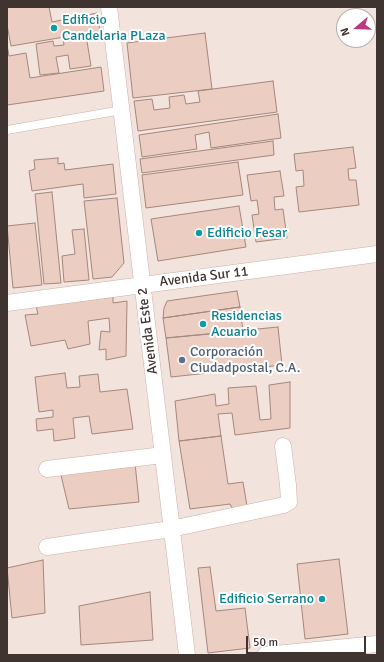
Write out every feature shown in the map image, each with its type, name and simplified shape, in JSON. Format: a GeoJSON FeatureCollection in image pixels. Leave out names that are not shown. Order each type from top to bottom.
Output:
{"type":"FeatureCollection","features":[{"type":"Feature","properties":{"kind":"street","name":"Avenida Este 2"},"geometry":{"type":"LineString","coordinates":[[109,7],[187,655]]}},
{"type":"Feature","properties":{"kind":"street","name":"Avenida Sur 11"},"geometry":{"type":"LineString","coordinates":[[7,303],[377,254]]}},
{"type":"Feature","properties":{"kind":"street"},"geometry":{"type":"LineString","coordinates":[[47,547],[172,529],[284,505],[288,502],[288,485],[282,446]]}},
{"type":"Feature","properties":{"kind":"street"},"geometry":{"type":"LineString","coordinates":[[47,469],[163,456]]}},
{"type":"Feature","properties":{"kind":"street"},"geometry":{"type":"LineString","coordinates":[[265,655],[377,644]]}},
{"type":"Feature","properties":{"kind":"lane"},"geometry":{"type":"LineString","coordinates":[[7,130],[122,110]]}},
{"type":"Feature","properties":{"kind":"shaded area"},"geometry":{"type":"Polygon","coordinates":[[[7,7],[377,7],[377,655],[7,655],[7,7]]]}},
{"type":"Feature","properties":{"kind":"building","name":"Edificio Candelaria PLaza"},"geometry":{"type":"Polygon","coordinates":[[[7,7],[49,7],[52,22],[97,13],[100,31],[11,46],[7,25],[7,7]]]}},
{"type":"Feature","properties":{"kind":"building"},"geometry":{"type":"Polygon","coordinates":[[[205,33],[212,89],[133,98],[127,43],[205,33]]]}},
{"type":"Feature","properties":{"kind":"building"},"geometry":{"type":"Polygon","coordinates":[[[86,35],[91,66],[70,69],[68,55],[56,57],[59,73],[40,75],[36,44],[53,41],[54,46],[64,45],[63,38],[86,35]]]}},
{"type":"Feature","properties":{"kind":"building"},"geometry":{"type":"Polygon","coordinates":[[[7,45],[9,56],[26,53],[30,78],[101,67],[104,91],[7,105],[7,45]]]}},
{"type":"Feature","properties":{"kind":"building"},"geometry":{"type":"Polygon","coordinates":[[[273,81],[277,112],[138,131],[134,101],[152,99],[154,110],[170,108],[169,97],[184,95],[186,104],[200,102],[198,91],[273,81]]]}},
{"type":"Feature","properties":{"kind":"building"},"geometry":{"type":"Polygon","coordinates":[[[278,114],[281,138],[211,148],[209,132],[195,135],[197,149],[142,157],[139,135],[278,114]]]}},
{"type":"Feature","properties":{"kind":"building"},"geometry":{"type":"Polygon","coordinates":[[[273,141],[274,155],[142,173],[140,159],[273,141]]]}},
{"type":"Feature","properties":{"kind":"building"},"geometry":{"type":"Polygon","coordinates":[[[353,147],[356,168],[348,169],[349,180],[356,180],[359,205],[299,212],[296,187],[304,186],[303,170],[296,171],[294,154],[353,147]]]}},
{"type":"Feature","properties":{"kind":"building"},"geometry":{"type":"Polygon","coordinates":[[[58,158],[58,164],[64,163],[65,170],[113,164],[116,194],[84,198],[83,184],[32,191],[29,171],[35,169],[34,160],[58,158]]]}},
{"type":"Feature","properties":{"kind":"building"},"geometry":{"type":"Polygon","coordinates":[[[238,162],[243,195],[146,208],[142,175],[238,162]]]}},
{"type":"Feature","properties":{"kind":"building"},"geometry":{"type":"Polygon","coordinates":[[[280,171],[284,196],[274,197],[275,210],[283,209],[287,238],[256,242],[252,215],[259,214],[257,200],[251,201],[247,175],[280,171]]]}},
{"type":"Feature","properties":{"kind":"building"},"geometry":{"type":"Polygon","coordinates":[[[52,192],[61,283],[44,284],[35,194],[52,192]]]}},
{"type":"Feature","properties":{"kind":"building"},"geometry":{"type":"Polygon","coordinates":[[[117,198],[124,263],[112,277],[93,279],[84,201],[117,198]]]}},
{"type":"Feature","properties":{"kind":"building","name":"Edificio Fesar"},"geometry":{"type":"Polygon","coordinates":[[[239,206],[246,247],[158,261],[151,219],[239,206]]]}},
{"type":"Feature","properties":{"kind":"building"},"geometry":{"type":"Polygon","coordinates":[[[35,223],[42,285],[13,288],[7,226],[35,223]]]}},
{"type":"Feature","properties":{"kind":"building"},"geometry":{"type":"Polygon","coordinates":[[[84,229],[89,280],[64,282],[62,256],[75,254],[72,230],[84,229]]]}},
{"type":"Feature","properties":{"kind":"building"},"geometry":{"type":"Polygon","coordinates":[[[237,291],[240,307],[163,318],[164,308],[167,301],[237,291]]]}},
{"type":"Feature","properties":{"kind":"building"},"geometry":{"type":"Polygon","coordinates":[[[113,297],[113,303],[127,301],[126,356],[106,360],[106,349],[99,350],[101,331],[110,332],[109,318],[88,321],[90,344],[68,349],[65,340],[31,346],[25,315],[38,314],[36,306],[113,297]]]}},
{"type":"Feature","properties":{"kind":"building","name":"Residencias Acuario"},"geometry":{"type":"Polygon","coordinates":[[[240,307],[243,331],[166,338],[163,318],[240,307]]]}},
{"type":"Feature","properties":{"kind":"building"},"geometry":{"type":"Polygon","coordinates":[[[278,327],[282,365],[171,377],[166,338],[278,327]]]}},
{"type":"Feature","properties":{"kind":"building"},"geometry":{"type":"Polygon","coordinates":[[[65,373],[67,388],[80,387],[79,376],[98,374],[100,392],[127,389],[133,429],[92,434],[89,416],[73,418],[75,438],[54,441],[53,429],[37,431],[36,419],[53,417],[53,410],[39,412],[35,377],[65,373]]]}},
{"type":"Feature","properties":{"kind":"building"},"geometry":{"type":"Polygon","coordinates":[[[290,382],[290,428],[235,435],[232,413],[218,414],[221,436],[179,441],[175,401],[215,394],[216,406],[229,404],[228,388],[256,386],[260,420],[271,419],[269,385],[290,382]]]}},
{"type":"Feature","properties":{"kind":"building"},"geometry":{"type":"Polygon","coordinates":[[[221,436],[228,484],[243,482],[247,506],[233,510],[230,504],[190,509],[179,441],[221,436]]]}},
{"type":"Feature","properties":{"kind":"building"},"geometry":{"type":"Polygon","coordinates":[[[135,463],[139,502],[69,509],[60,471],[135,463]]]}},
{"type":"Feature","properties":{"kind":"building","name":"Edificio Serrano"},"geometry":{"type":"Polygon","coordinates":[[[339,559],[348,634],[305,639],[297,564],[339,559]]]}},
{"type":"Feature","properties":{"kind":"building"},"geometry":{"type":"Polygon","coordinates":[[[43,560],[45,613],[12,618],[7,568],[43,560]]]}},
{"type":"Feature","properties":{"kind":"building"},"geometry":{"type":"Polygon","coordinates":[[[210,567],[216,611],[245,608],[250,648],[208,653],[198,568],[210,567]]]}},
{"type":"Feature","properties":{"kind":"building"},"geometry":{"type":"Polygon","coordinates":[[[150,592],[153,640],[81,645],[79,606],[150,592]]]}},
{"type":"Feature","properties":{"kind":"place","name":"Edificio Candelaria PLaza"},"geometry":{"type":"Point","coordinates":[54,28]}},
{"type":"Feature","properties":{"kind":"place","name":"Edificio Fesar"},"geometry":{"type":"Point","coordinates":[199,233]}},
{"type":"Feature","properties":{"kind":"place","name":"Residencias Acuario"},"geometry":{"type":"Point","coordinates":[203,324]}},
{"type":"Feature","properties":{"kind":"place","name":"Corporación Ciudadpostal, C.A."},"geometry":{"type":"Point","coordinates":[182,360]}},
{"type":"Feature","properties":{"kind":"place","name":"Edificio Serrano"},"geometry":{"type":"Point","coordinates":[322,599]}}]}
